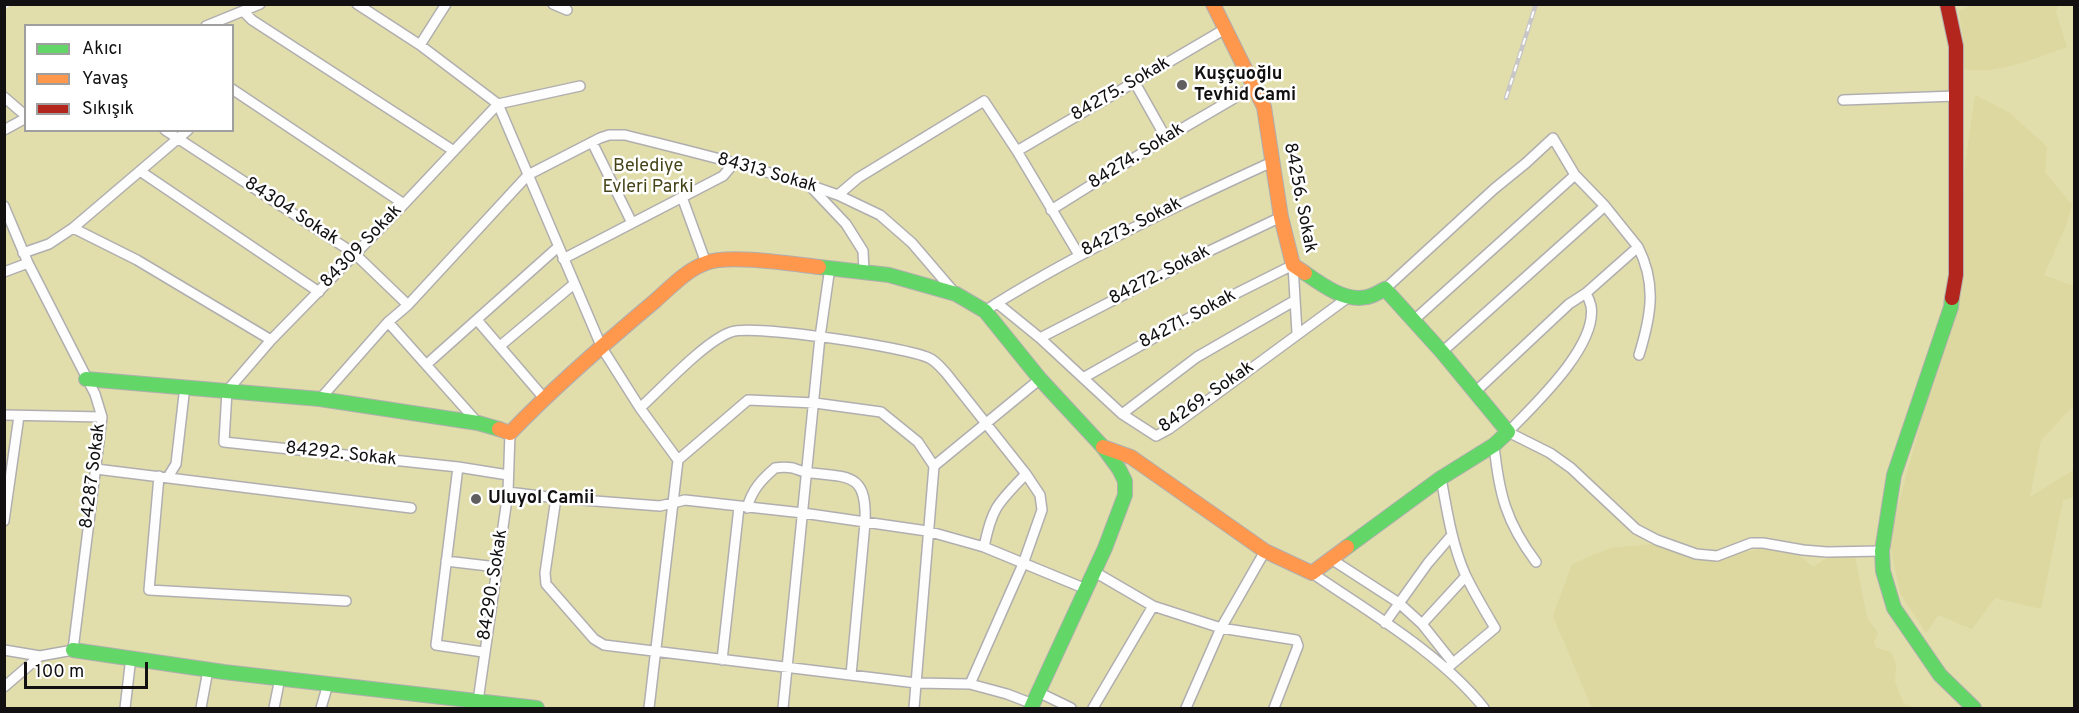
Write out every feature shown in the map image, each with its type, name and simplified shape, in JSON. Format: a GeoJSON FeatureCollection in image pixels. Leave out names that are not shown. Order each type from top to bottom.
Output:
{"type":"FeatureCollection","features":[{"type":"Feature","properties":{"kind":"street"},"geometry":{"type":"LineString","coordinates":[[211,24],[260,4]]}},
{"type":"Feature","properties":{"kind":"street"},"geometry":{"type":"LineString","coordinates":[[357,4],[420,45],[498,104],[602,348],[640,408],[678,460],[649,708]]}},
{"type":"Feature","properties":{"kind":"street"},"geometry":{"type":"LineString","coordinates":[[420,45],[446,4]]}},
{"type":"Feature","properties":{"kind":"street"},"geometry":{"type":"LineString","coordinates":[[553,4],[567,10]]}},
{"type":"Feature","properties":{"kind":"street","name":"84256. Sokak"},"geometry":{"type":"LineString","coordinates":[[1213,4],[1264,107],[1281,217],[1293,265],[1321,283],[1350,296]]}},
{"type":"Feature","properties":{"kind":"street"},"geometry":{"type":"LineString","coordinates":[[1947,4],[1956,46],[1956,275],[1951,307],[1894,475],[1882,551],[1883,571],[1894,608],[1940,675],[1974,708]]}},
{"type":"Feature","properties":{"kind":"street"},"geometry":{"type":"LineString","coordinates":[[243,11],[252,20],[454,151]]}},
{"type":"Feature","properties":{"kind":"street","name":"84275. Sokak"},"geometry":{"type":"LineString","coordinates":[[1017,151],[1225,29]]}},
{"type":"Feature","properties":{"kind":"street"},"geometry":{"type":"LineString","coordinates":[[1135,83],[1166,138]]}},
{"type":"Feature","properties":{"kind":"street"},"geometry":{"type":"LineString","coordinates":[[498,104],[580,86]]}},
{"type":"Feature","properties":{"kind":"street","name":"84274. Sokak"},"geometry":{"type":"LineString","coordinates":[[1051,210],[1255,86]]}},
{"type":"Feature","properties":{"kind":"street"},"geometry":{"type":"LineString","coordinates":[[234,91],[404,204]]}},
{"type":"Feature","properties":{"kind":"street"},"geometry":{"type":"LineString","coordinates":[[1843,100],[1956,96]]}},
{"type":"Feature","properties":{"kind":"street"},"geometry":{"type":"LineString","coordinates":[[4,97],[24,115]]}},
{"type":"Feature","properties":{"kind":"street","name":"84313 Sokak"},"geometry":{"type":"LineString","coordinates":[[320,399],[388,322],[408,305],[528,175],[609,135],[625,135],[809,184],[838,195],[858,178],[984,101],[1017,151]]}},
{"type":"Feature","properties":{"kind":"street","name":"84309 Sokak"},"geometry":{"type":"LineString","coordinates":[[227,392],[271,340],[498,104]]}},
{"type":"Feature","properties":{"kind":"street"},"geometry":{"type":"LineString","coordinates":[[4,130],[24,118]]}},
{"type":"Feature","properties":{"kind":"street","name":"84304 Sokak"},"geometry":{"type":"LineString","coordinates":[[168,132],[355,254],[408,305]]}},
{"type":"Feature","properties":{"kind":"street"},"geometry":{"type":"LineString","coordinates":[[23,253],[49,244],[73,228],[186,132]]}},
{"type":"Feature","properties":{"kind":"street"},"geometry":{"type":"LineString","coordinates":[[1350,296],[1367,297],[1385,289],[1553,138],[1575,175],[1605,206],[1638,247],[1646,263],[1651,290],[1649,323],[1640,355]]}},
{"type":"Feature","properties":{"kind":"street"},"geometry":{"type":"LineString","coordinates":[[592,142],[632,223]]}},
{"type":"Feature","properties":{"kind":"street"},"geometry":{"type":"LineString","coordinates":[[1017,151],[1079,255]]}},
{"type":"Feature","properties":{"kind":"street","name":"84273. Sokak"},"geometry":{"type":"LineString","coordinates":[[991,307],[1079,255],[1272,162]]}},
{"type":"Feature","properties":{"kind":"street"},"geometry":{"type":"LineString","coordinates":[[563,259],[723,176],[734,164]]}},
{"type":"Feature","properties":{"kind":"street"},"geometry":{"type":"LineString","coordinates":[[140,171],[319,292]]}},
{"type":"Feature","properties":{"kind":"street"},"geometry":{"type":"LineString","coordinates":[[1414,320],[1575,175]]}},
{"type":"Feature","properties":{"kind":"street"},"geometry":{"type":"LineString","coordinates":[[809,184],[846,224],[863,251],[864,271]]}},
{"type":"Feature","properties":{"kind":"street"},"geometry":{"type":"LineString","coordinates":[[838,195],[880,215],[912,243],[956,294]]}},
{"type":"Feature","properties":{"kind":"street"},"geometry":{"type":"LineString","coordinates":[[682,197],[706,263]]}},
{"type":"Feature","properties":{"kind":"street","name":"84287 Sokak"},"geometry":{"type":"LineString","coordinates":[[4,206],[23,253],[99,403],[102,417],[73,650]]}},
{"type":"Feature","properties":{"kind":"street"},"geometry":{"type":"LineString","coordinates":[[1442,352],[1605,206]]}},
{"type":"Feature","properties":{"kind":"street","name":"84272. Sokak"},"geometry":{"type":"LineString","coordinates":[[1040,338],[1203,254],[1281,217]]}},
{"type":"Feature","properties":{"kind":"street"},"geometry":{"type":"LineString","coordinates":[[73,228],[137,261],[271,340]]}},
{"type":"Feature","properties":{"kind":"street"},"geometry":{"type":"LineString","coordinates":[[427,364],[558,247]]}},
{"type":"Feature","properties":{"kind":"street"},"geometry":{"type":"LineString","coordinates":[[1474,393],[1569,304],[1586,293],[1638,247]]}},
{"type":"Feature","properties":{"kind":"street"},"geometry":{"type":"LineString","coordinates":[[86,379],[320,399],[478,423],[510,433],[544,398],[687,274],[706,263],[726,260],[864,271],[889,275],[956,294],[991,307],[1040,379],[1103,447],[1125,481],[1125,495],[1105,548],[1034,701]]}},
{"type":"Feature","properties":{"kind":"street"},"geometry":{"type":"LineString","coordinates":[[4,273],[28,263]]}},
{"type":"Feature","properties":{"kind":"street"},"geometry":{"type":"LineString","coordinates":[[1293,265],[1297,333]]}},
{"type":"Feature","properties":{"kind":"street","name":"84271. Sokak"},"geometry":{"type":"LineString","coordinates":[[1083,378],[1205,309],[1293,265]]}},
{"type":"Feature","properties":{"kind":"street"},"geometry":{"type":"LineString","coordinates":[[783,708],[820,337],[830,267]]}},
{"type":"Feature","properties":{"kind":"street"},"geometry":{"type":"LineString","coordinates":[[500,346],[574,284]]}},
{"type":"Feature","properties":{"kind":"street"},"geometry":{"type":"LineString","coordinates":[[1385,289],[1442,352],[1508,432],[1550,453],[1571,468],[1636,529],[1657,540],[1696,554],[1717,556],[1751,543],[1827,552],[1882,551]]}},
{"type":"Feature","properties":{"kind":"street"},"geometry":{"type":"LineString","coordinates":[[1312,573],[1442,478],[1494,445],[1508,432],[1543,396],[1577,354],[1589,328],[1591,308],[1586,293]]}},
{"type":"Feature","properties":{"kind":"street","name":"84269. Sokak"},"geometry":{"type":"LineString","coordinates":[[991,307],[1040,338],[1122,414],[1156,436],[1169,429],[1350,296]]}},
{"type":"Feature","properties":{"kind":"street"},"geometry":{"type":"LineString","coordinates":[[1122,414],[1197,357],[1294,301]]}},
{"type":"Feature","properties":{"kind":"street"},"geometry":{"type":"LineString","coordinates":[[477,320],[544,398]]}},
{"type":"Feature","properties":{"kind":"street"},"geometry":{"type":"LineString","coordinates":[[388,322],[478,423]]}},
{"type":"Feature","properties":{"kind":"street"},"geometry":{"type":"LineString","coordinates":[[640,408],[707,346],[730,332],[742,329],[820,337],[900,349],[931,358],[946,373],[1026,474],[1040,495],[1042,510],[1023,564],[970,684]]}},
{"type":"Feature","properties":{"kind":"street"},"geometry":{"type":"LineString","coordinates":[[934,466],[1040,379]]}},
{"type":"Feature","properties":{"kind":"street"},"geometry":{"type":"LineString","coordinates":[[185,386],[176,464],[164,476],[149,590],[346,601]]}},
{"type":"Feature","properties":{"kind":"street","name":"84292. Sokak"},"geometry":{"type":"LineString","coordinates":[[227,392],[224,442],[458,467],[508,475]]}},
{"type":"Feature","properties":{"kind":"street"},"geometry":{"type":"LineString","coordinates":[[678,460],[748,400],[815,403],[881,412],[918,442],[934,466],[914,708]]}},
{"type":"Feature","properties":{"kind":"street"},"geometry":{"type":"LineString","coordinates":[[4,415],[102,417]]}},
{"type":"Feature","properties":{"kind":"street"},"geometry":{"type":"LineString","coordinates":[[4,521],[18,416]]}},
{"type":"Feature","properties":{"kind":"street","name":"84290. Sokak"},"geometry":{"type":"LineString","coordinates":[[477,705],[508,492],[510,433]]}},
{"type":"Feature","properties":{"kind":"street"},"geometry":{"type":"LineString","coordinates":[[1494,445],[1498,484],[1510,521],[1536,562]]}},
{"type":"Feature","properties":{"kind":"street"},"geometry":{"type":"LineString","coordinates":[[1103,447],[1131,457],[1265,551],[1312,573],[1450,666]]}},
{"type":"Feature","properties":{"kind":"street"},"geometry":{"type":"LineString","coordinates":[[458,467],[436,645],[483,652]]}},
{"type":"Feature","properties":{"kind":"street"},"geometry":{"type":"LineString","coordinates":[[722,660],[743,508],[757,484],[775,468],[790,467],[808,473],[833,475],[853,480],[863,491],[866,502],[865,523],[851,675]]}},
{"type":"Feature","properties":{"kind":"street"},"geometry":{"type":"LineString","coordinates":[[96,469],[411,508]]}},
{"type":"Feature","properties":{"kind":"street"},"geometry":{"type":"LineString","coordinates":[[984,547],[989,523],[997,503],[1026,474]]}},
{"type":"Feature","properties":{"kind":"street"},"geometry":{"type":"LineString","coordinates":[[1442,478],[1452,535],[1466,576],[1495,628],[1450,666]]}},
{"type":"Feature","properties":{"kind":"street"},"geometry":{"type":"LineString","coordinates":[[508,492],[660,506],[685,500],[802,513],[927,531],[984,547],[1086,589]]}},
{"type":"Feature","properties":{"kind":"street"},"geometry":{"type":"LineString","coordinates":[[556,498],[545,573],[548,588],[599,642],[657,652],[851,675],[915,682],[970,684],[1071,708]]}},
{"type":"Feature","properties":{"kind":"street"},"geometry":{"type":"LineString","coordinates":[[1385,623],[1428,563],[1452,535]]}},
{"type":"Feature","properties":{"kind":"street"},"geometry":{"type":"LineString","coordinates":[[1185,708],[1221,628],[1265,551]]}},
{"type":"Feature","properties":{"kind":"street"},"geometry":{"type":"LineString","coordinates":[[1331,559],[1399,603],[1422,624],[1450,666],[1484,708]]}},
{"type":"Feature","properties":{"kind":"street"},"geometry":{"type":"LineString","coordinates":[[446,561],[497,567]]}},
{"type":"Feature","properties":{"kind":"street"},"geometry":{"type":"LineString","coordinates":[[1093,572],[1154,606],[1221,628],[1296,640],[1298,646],[1274,708]]}},
{"type":"Feature","properties":{"kind":"street"},"geometry":{"type":"LineString","coordinates":[[1422,624],[1466,576]]}},
{"type":"Feature","properties":{"kind":"street"},"geometry":{"type":"LineString","coordinates":[[1093,708],[1154,606]]}},
{"type":"Feature","properties":{"kind":"street"},"geometry":{"type":"LineString","coordinates":[[4,650],[40,656],[73,650],[477,705],[537,708]]}},
{"type":"Feature","properties":{"kind":"street"},"geometry":{"type":"LineString","coordinates":[[4,687],[40,656]]}},
{"type":"Feature","properties":{"kind":"street"},"geometry":{"type":"LineString","coordinates":[[125,708],[131,657]]}},
{"type":"Feature","properties":{"kind":"street"},"geometry":{"type":"LineString","coordinates":[[201,708],[208,670]]}},
{"type":"Feature","properties":{"kind":"street"},"geometry":{"type":"LineString","coordinates":[[274,708],[280,678]]}},
{"type":"Feature","properties":{"kind":"street"},"geometry":{"type":"LineString","coordinates":[[321,708],[328,684]]}},
{"type":"Feature","properties":{"kind":"green space","name":"Belediye Evleri Parki"},"geometry":{"type":"Polygon","coordinates":[[[11,5],[2074,5],[2074,708],[5,708],[4,10],[11,5]]]}},
{"type":"Feature","properties":{"kind":"shaded area"},"geometry":{"type":"Polygon","coordinates":[[[1971,5],[2058,5],[2056,12],[2067,47],[2003,68],[1963,69],[1964,44],[1959,11],[1971,5]]]}},
{"type":"Feature","properties":{"kind":"shaded area"},"geometry":{"type":"Polygon","coordinates":[[[1975,95],[2010,113],[2047,147],[2045,172],[2072,205],[2066,225],[2044,275],[2074,286],[2074,405],[2041,440],[2030,497],[2072,471],[2074,467],[2074,497],[2063,500],[2041,609],[1995,598],[1972,629],[1938,615],[1926,633],[1900,593],[1889,540],[1923,414],[1961,295],[1965,165],[1975,95]]]}},
{"type":"Feature","properties":{"kind":"shaded area"},"geometry":{"type":"Polygon","coordinates":[[[1653,544],[1688,556],[1720,561],[1738,553],[1760,549],[1796,553],[1813,567],[1832,556],[1855,556],[1867,618],[1878,633],[1874,642],[1877,648],[1891,652],[1896,664],[1895,682],[1904,704],[1919,708],[1592,708],[1553,616],[1572,564],[1610,548],[1653,544]]]}},
{"type":"Feature","properties":{"kind":"railway"},"geometry":{"type":"LineString","coordinates":[[1506,98],[1536,4]]}},
{"type":"Feature","properties":{"kind":"traffic: fast"},"geometry":{"type":"LineString","coordinates":[[819,267],[889,275],[956,294],[985,311],[1040,379],[1103,447],[1125,481],[1125,495],[1105,548],[1031,708]]}},
{"type":"Feature","properties":{"kind":"traffic: fast"},"geometry":{"type":"LineString","coordinates":[[1305,273],[1319,283],[1350,297],[1369,296],[1385,289],[1442,352],[1508,432],[1494,445],[1441,478],[1347,547]]}},
{"type":"Feature","properties":{"kind":"traffic: fast"},"geometry":{"type":"LineString","coordinates":[[1952,298],[1951,307],[1894,475],[1882,551],[1883,571],[1894,608],[1940,675],[1974,708]]}},
{"type":"Feature","properties":{"kind":"traffic: fast"},"geometry":{"type":"LineString","coordinates":[[86,379],[320,399],[478,423],[499,429]]}},
{"type":"Feature","properties":{"kind":"traffic: fast"},"geometry":{"type":"LineString","coordinates":[[73,650],[224,672],[537,708]]}},
{"type":"Feature","properties":{"kind":"traffic: slow"},"geometry":{"type":"LineString","coordinates":[[1213,4],[1264,107],[1281,217],[1293,265],[1305,273]]}},
{"type":"Feature","properties":{"kind":"traffic: slow"},"geometry":{"type":"LineString","coordinates":[[499,429],[510,433],[599,349],[679,280],[699,266],[716,260],[730,259],[819,267]]}},
{"type":"Feature","properties":{"kind":"traffic: slow"},"geometry":{"type":"LineString","coordinates":[[1103,447],[1131,457],[1265,551],[1312,573],[1347,547]]}},
{"type":"Feature","properties":{"kind":"traffic: jam"},"geometry":{"type":"LineString","coordinates":[[1947,4],[1956,46],[1956,275],[1952,298]]}},
{"type":"Feature","properties":{"kind":"place","name":"Kuşçuoğlu Tevhid Cami"},"geometry":{"type":"Point","coordinates":[1182,85]}},
{"type":"Feature","properties":{"kind":"place","name":"Uluyol Camii"},"geometry":{"type":"Point","coordinates":[476,499]}}]}
